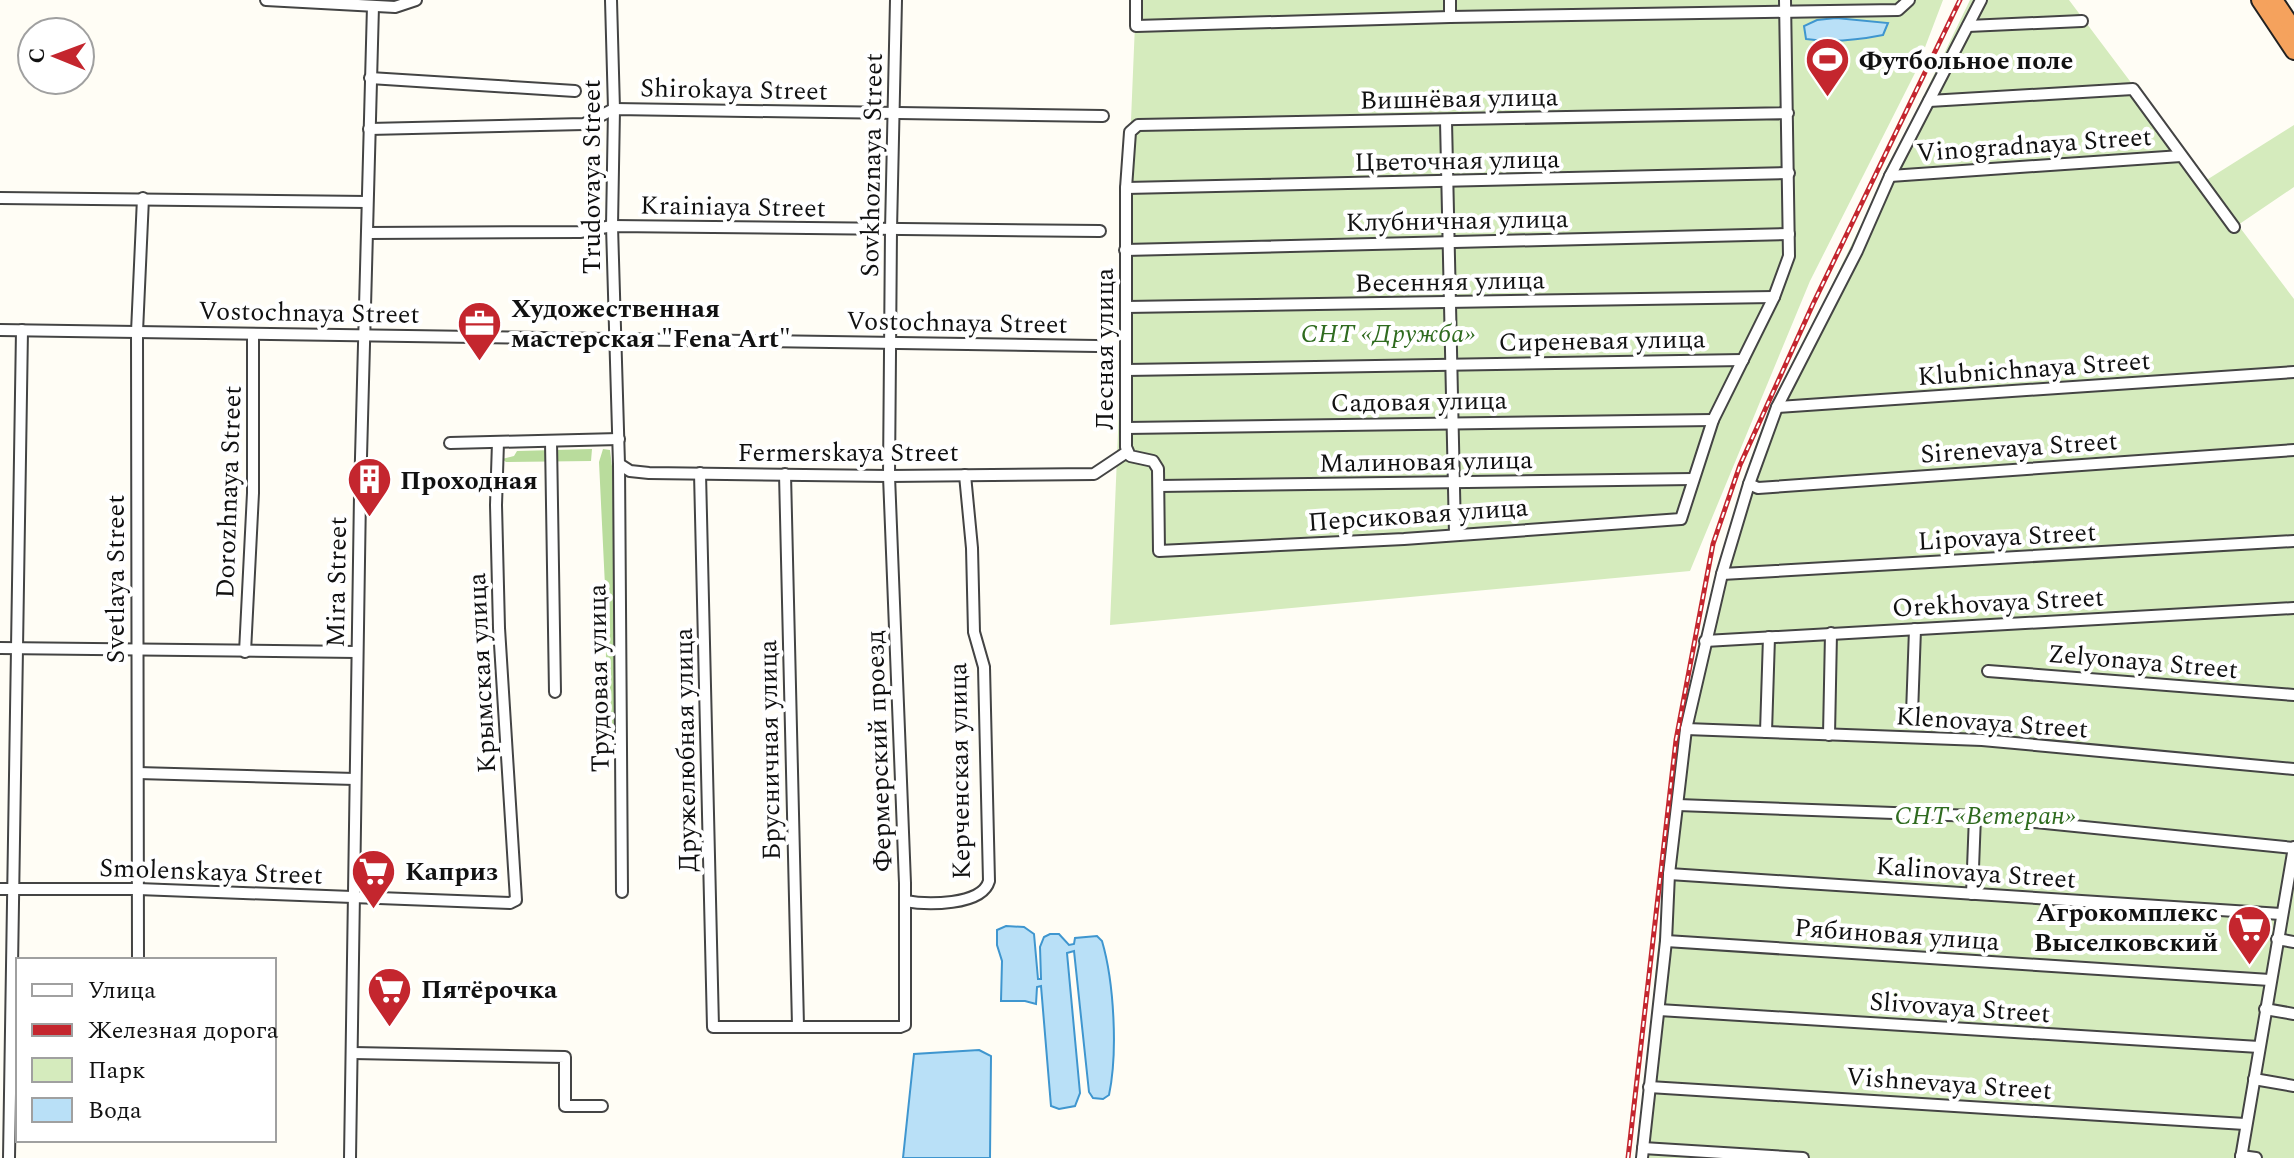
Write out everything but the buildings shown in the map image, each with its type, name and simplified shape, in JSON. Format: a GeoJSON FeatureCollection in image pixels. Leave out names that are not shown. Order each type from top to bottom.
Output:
{"type":"FeatureCollection","features":[{"type":"Feature","properties":{"kind":"highway"},"geometry":{"type":"LineString","coordinates":[[2260,0],[2294,51]]}},
{"type":"Feature","properties":{"kind":"highway"},"geometry":{"type":"LineString","coordinates":[[2274,0],[2294,30]]}},
{"type":"Feature","properties":{"kind":"street"},"geometry":{"type":"LineString","coordinates":[[266,0],[395,7],[416,0]]}},
{"type":"Feature","properties":{"kind":"street","name":"Trudovaya Street"},"geometry":{"type":"LineString","coordinates":[[611,0],[614,109],[612,226],[619,444]]}},
{"type":"Feature","properties":{"kind":"street","name":"Sovkhoznaya Street"},"geometry":{"type":"LineString","coordinates":[[889,476],[896,0]]}},
{"type":"Feature","properties":{"kind":"street"},"geometry":{"type":"LineString","coordinates":[[1136,0],[1136,26],[1786,5],[1845,5],[1898,10],[1909,0]]}},
{"type":"Feature","properties":{"kind":"street"},"geometry":{"type":"LineString","coordinates":[[1450,0],[1450,17]]}},
{"type":"Feature","properties":{"kind":"street"},"geometry":{"type":"LineString","coordinates":[[1803,1158],[1642,1153],[1686,729],[1722,574],[1749,484],[1777,407],[1857,251],[1890,176],[1981,0]]}},
{"type":"Feature","properties":{"kind":"street"},"geometry":{"type":"LineString","coordinates":[[1693,479],[1713,420],[1774,297],[1789,256],[1786,5]]}},
{"type":"Feature","properties":{"kind":"street","name":"Mira Street"},"geometry":{"type":"LineString","coordinates":[[350,1158],[363,335],[373,6]]}},
{"type":"Feature","properties":{"kind":"street"},"geometry":{"type":"LineString","coordinates":[[1968,26],[2082,21]]}},
{"type":"Feature","properties":{"kind":"street"},"geometry":{"type":"LineString","coordinates":[[370,78],[575,91]]}},
{"type":"Feature","properties":{"kind":"street"},"geometry":{"type":"LineString","coordinates":[[1929,101],[2133,89],[2234,227]]}},
{"type":"Feature","properties":{"kind":"street","name":"Shirokaya Street"},"geometry":{"type":"LineString","coordinates":[[369,129],[584,124],[614,109],[1103,116]]}},
{"type":"Feature","properties":{"kind":"street","name":"Вишнёвая улица"},"geometry":{"type":"LineString","coordinates":[[1132,127],[1788,113]]}},
{"type":"Feature","properties":{"kind":"street"},"geometry":{"type":"LineString","coordinates":[[1446,121],[1455,534]]}},
{"type":"Feature","properties":{"kind":"street","name":"Лесная улица"},"geometry":{"type":"LineString","coordinates":[[1132,127],[1126,188],[1125,250],[1127,452],[1130,456],[1153,461],[1158,469],[1159,486]]}},
{"type":"Feature","properties":{"kind":"street","name":"Vinogradnaya Street"},"geometry":{"type":"LineString","coordinates":[[1890,176],[2181,156]]}},
{"type":"Feature","properties":{"kind":"street","name":"Цветочная улица"},"geometry":{"type":"LineString","coordinates":[[1126,188],[1789,173]]}},
{"type":"Feature","properties":{"kind":"street"},"geometry":{"type":"LineString","coordinates":[[0,198],[367,202]]}},
{"type":"Feature","properties":{"kind":"street","name":"Svetlaya Street"},"geometry":{"type":"LineString","coordinates":[[138,958],[137,332],[143,198]]}},
{"type":"Feature","properties":{"kind":"street","name":"Krainiaya Street"},"geometry":{"type":"LineString","coordinates":[[367,233],[580,232],[612,226],[1100,231]]}},
{"type":"Feature","properties":{"kind":"street","name":"Клубничная улица"},"geometry":{"type":"LineString","coordinates":[[1125,250],[1789,234]]}},
{"type":"Feature","properties":{"kind":"street","name":"Весенняя улица"},"geometry":{"type":"LineString","coordinates":[[1126,307],[1774,297]]}},
{"type":"Feature","properties":{"kind":"street","name":"Vostochnaya Street"},"geometry":{"type":"LineString","coordinates":[[0,330],[1097,346]]}},
{"type":"Feature","properties":{"kind":"street"},"geometry":{"type":"LineString","coordinates":[[9,1158],[22,330]]}},
{"type":"Feature","properties":{"kind":"street","name":"Dorozhnaya Street"},"geometry":{"type":"LineString","coordinates":[[245,652],[253,493],[253,334]]}},
{"type":"Feature","properties":{"kind":"street","name":"Сиреневая улица"},"geometry":{"type":"LineString","coordinates":[[1126,370],[1743,360]]}},
{"type":"Feature","properties":{"kind":"street","name":"Klubnichnaya Street"},"geometry":{"type":"LineString","coordinates":[[1777,407],[2294,372]]}},
{"type":"Feature","properties":{"kind":"street","name":"Садовая улица"},"geometry":{"type":"LineString","coordinates":[[1126,428],[1713,420]]}},
{"type":"Feature","properties":{"kind":"street"},"geometry":{"type":"LineString","coordinates":[[551,441],[555,692]]}},
{"type":"Feature","properties":{"kind":"street"},"geometry":{"type":"LineString","coordinates":[[450,443],[551,441],[619,444],[619,464]]}},
{"type":"Feature","properties":{"kind":"street","name":"Крымская улица"},"geometry":{"type":"LineString","coordinates":[[498,442],[499,628],[516,900]]}},
{"type":"Feature","properties":{"kind":"street","name":"Sirenevaya Street"},"geometry":{"type":"LineString","coordinates":[[1749,484],[1758,488],[2294,450]]}},
{"type":"Feature","properties":{"kind":"street","name":"Fermerskaya Street"},"geometry":{"type":"LineString","coordinates":[[619,464],[630,471],[700,473],[889,476],[1094,474],[1127,452]]}},
{"type":"Feature","properties":{"kind":"street","name":"Трудовая улица"},"geometry":{"type":"LineString","coordinates":[[619,464],[622,892]]}},
{"type":"Feature","properties":{"kind":"street","name":"Дружелюбная улица"},"geometry":{"type":"LineString","coordinates":[[700,473],[713,1027],[798,1026]]}},
{"type":"Feature","properties":{"kind":"street","name":"Брусничная улица"},"geometry":{"type":"LineString","coordinates":[[785,474],[798,1026]]}},
{"type":"Feature","properties":{"kind":"street","name":"Керченская улица"},"geometry":{"type":"LineString","coordinates":[[905,901],[933,904],[961,900],[983,892],[989,881],[984,667],[974,632],[972,548],[965,475]]}},
{"type":"Feature","properties":{"kind":"street","name":"Фермерский проезд"},"geometry":{"type":"LineString","coordinates":[[798,1026],[905,1025],[905,901],[889,476]]}},
{"type":"Feature","properties":{"kind":"street","name":"Малиновая улица"},"geometry":{"type":"LineString","coordinates":[[1159,486],[1693,479]]}},
{"type":"Feature","properties":{"kind":"street","name":"Персиковая улица"},"geometry":{"type":"LineString","coordinates":[[1159,486],[1159,551],[1404,539],[1681,519],[1693,479]]}},
{"type":"Feature","properties":{"kind":"street","name":"Lipovaya Street"},"geometry":{"type":"LineString","coordinates":[[1722,574],[2294,541]]}},
{"type":"Feature","properties":{"kind":"street","name":"Orekhovaya Street"},"geometry":{"type":"LineString","coordinates":[[1705,641],[2294,608]]}},
{"type":"Feature","properties":{"kind":"street"},"geometry":{"type":"LineString","coordinates":[[1912,714],[1915,629]]}},
{"type":"Feature","properties":{"kind":"street"},"geometry":{"type":"LineString","coordinates":[[1829,735],[1831,633]]}},
{"type":"Feature","properties":{"kind":"street"},"geometry":{"type":"LineString","coordinates":[[1766,732],[1769,637]]}},
{"type":"Feature","properties":{"kind":"street"},"geometry":{"type":"LineString","coordinates":[[0,648],[357,652]]}},
{"type":"Feature","properties":{"kind":"street","name":"Zelyonaya Street"},"geometry":{"type":"LineString","coordinates":[[1988,671],[2294,695]]}},
{"type":"Feature","properties":{"kind":"street","name":"Klenovaya Street"},"geometry":{"type":"LineString","coordinates":[[1686,729],[1982,740],[2294,769]]}},
{"type":"Feature","properties":{"kind":"street"},"geometry":{"type":"LineString","coordinates":[[138,773],[355,779]]}},
{"type":"Feature","properties":{"kind":"street"},"geometry":{"type":"LineString","coordinates":[[1678,805],[1975,816],[2294,848],[2245,1124],[2241,1157],[2256,1158]]}},
{"type":"Feature","properties":{"kind":"street"},"geometry":{"type":"LineString","coordinates":[[1972,894],[1975,816]]}},
{"type":"Feature","properties":{"kind":"street","name":"Kalinovaya Street"},"geometry":{"type":"LineString","coordinates":[[1669,874],[2281,914]]}},
{"type":"Feature","properties":{"kind":"street","name":"Smolenskaya Street"},"geometry":{"type":"LineString","coordinates":[[0,889],[138,889],[510,903],[516,900]]}},
{"type":"Feature","properties":{"kind":"street"},"geometry":{"type":"LineString","coordinates":[[2277,939],[2294,942]]}},
{"type":"Feature","properties":{"kind":"street","name":"Рябиновая улица"},"geometry":{"type":"LineString","coordinates":[[1666,941],[2270,980]]}},
{"type":"Feature","properties":{"kind":"street"},"geometry":{"type":"LineString","coordinates":[[2265,1009],[2294,1014]]}},
{"type":"Feature","properties":{"kind":"street","name":"Slivovaya Street"},"geometry":{"type":"LineString","coordinates":[[1659,1010],[2259,1047]]}},
{"type":"Feature","properties":{"kind":"street"},"geometry":{"type":"LineString","coordinates":[[353,1053],[565,1057],[565,1106],[602,1106]]}},
{"type":"Feature","properties":{"kind":"street"},"geometry":{"type":"LineString","coordinates":[[2254,1079],[2294,1086]]}},
{"type":"Feature","properties":{"kind":"street","name":"Vishnevaya Street"},"geometry":{"type":"LineString","coordinates":[[1649,1087],[2245,1124]]}},
{"type":"Feature","properties":{"kind":"green space","name":"СНТ «Дружба»"},"geometry":{"type":"Polygon","coordinates":[[[1136,0],[1943,0],[1916,71],[1810,281],[1690,571],[1110,625],[1136,0]]]}},
{"type":"Feature","properties":{"kind":"green space","name":"СНТ «Ветеран»"},"geometry":{"type":"Polygon","coordinates":[[[1970,0],[2069,0],[2205,181],[2294,125],[2294,187],[2238,225],[2294,299],[2294,1158],[1637,1158],[1667,857],[1690,688],[1758,438],[1970,0]]]}},
{"type":"Feature","properties":{"kind":"green space"},"geometry":{"type":"Polygon","coordinates":[[[592,449],[591,461],[506,462],[502,459],[514,456],[517,451],[592,449]]]}},
{"type":"Feature","properties":{"kind":"green space"},"geometry":{"type":"Polygon","coordinates":[[[603,449],[610,450],[616,499],[616,747],[607,734],[599,462],[603,449]]]}},
{"type":"Feature","properties":{"kind":"water"},"geometry":{"type":"Polygon","coordinates":[[[1836,18],[1888,23],[1883,35],[1825,41],[1806,39],[1804,26],[1817,20],[1836,18]]]}},
{"type":"Feature","properties":{"kind":"water"},"geometry":{"type":"Polygon","coordinates":[[[1006,926],[1024,927],[1034,934],[1038,979],[1041,979],[1040,947],[1044,937],[1059,934],[1069,945],[1074,944],[1075,938],[1097,936],[1102,941],[1109,976],[1114,1038],[1109,1095],[1103,1099],[1093,1098],[1089,1092],[1074,951],[1067,953],[1080,1093],[1075,1106],[1059,1109],[1051,1106],[1041,986],[1037,987],[1036,1004],[1001,1001],[1002,961],[997,930],[1006,926]]]}},
{"type":"Feature","properties":{"kind":"water"},"geometry":{"type":"Polygon","coordinates":[[[979,1050],[991,1056],[990,1158],[903,1158],[914,1054],[979,1050]]]}},
{"type":"Feature","properties":{"kind":"railway"},"geometry":{"type":"LineString","coordinates":[[1628,1158],[1676,740],[1713,544],[1740,465],[1813,304],[1960,0]]}},
{"type":"Feature","properties":{"kind":"place","name":"Футбольное поле"},"geometry":{"type":"Point","coordinates":[1828,99]}},
{"type":"Feature","properties":{"kind":"place","name":"Художественная мастерская \"Fena Art\""},"geometry":{"type":"Point","coordinates":[480,362]}},
{"type":"Feature","properties":{"kind":"place","name":"Проходная"},"geometry":{"type":"Point","coordinates":[369,519]}},
{"type":"Feature","properties":{"kind":"place","name":"Каприз"},"geometry":{"type":"Point","coordinates":[374,910]}},
{"type":"Feature","properties":{"kind":"place","name":"Агрокомплекс Выселковский"},"geometry":{"type":"Point","coordinates":[2249,966]}},
{"type":"Feature","properties":{"kind":"place","name":"Пятёрочка"},"geometry":{"type":"Point","coordinates":[390,1028]}}]}
